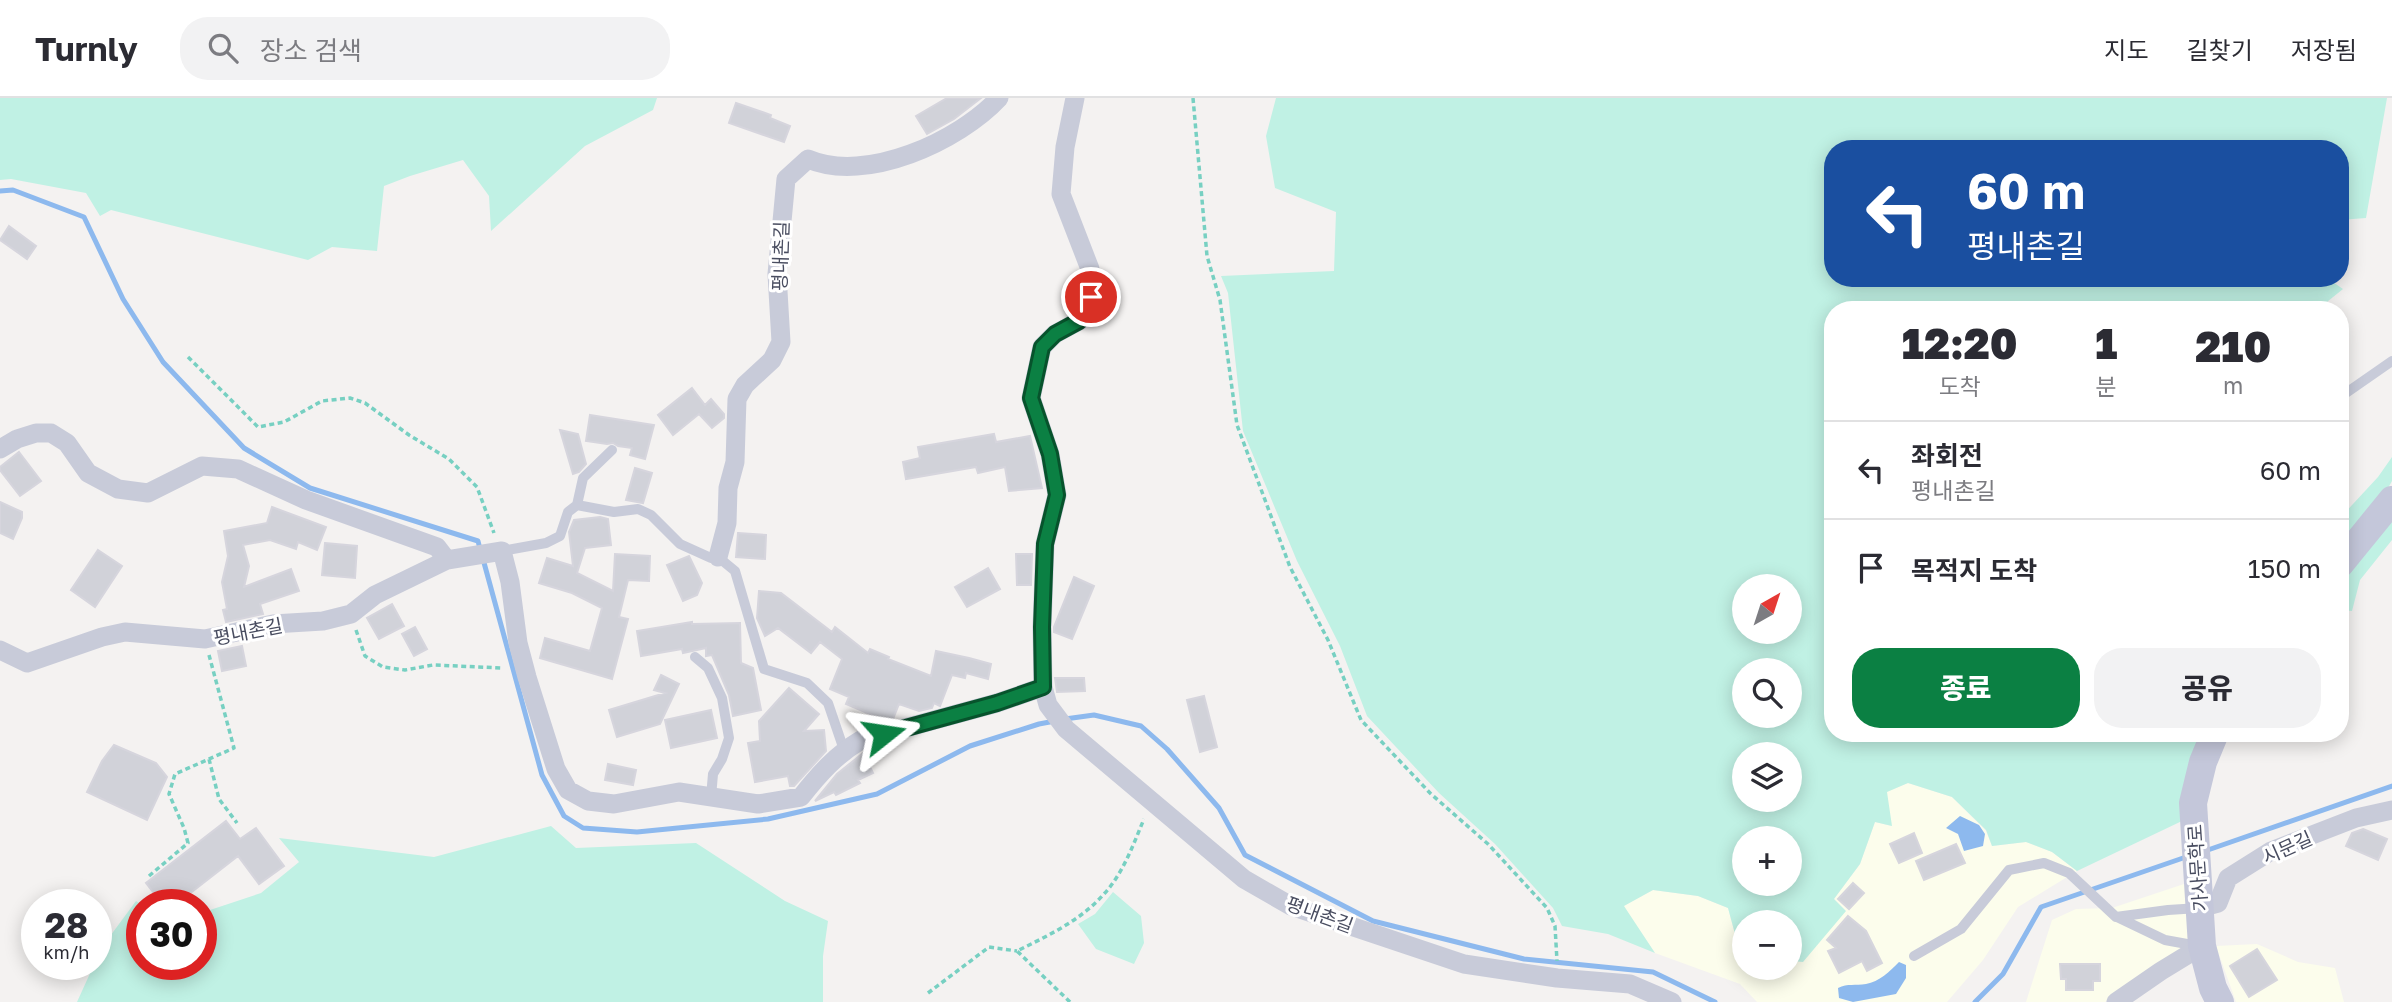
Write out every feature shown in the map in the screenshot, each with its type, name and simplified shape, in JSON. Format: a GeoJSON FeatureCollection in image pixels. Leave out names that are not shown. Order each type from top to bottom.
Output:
{"type":"FeatureCollection","features":[{"type":"Feature","properties":{"kind":"main road"},"geometry":{"type":"LineString","coordinates":[[2349,553],[2392,500]]}},
{"type":"Feature","properties":{"kind":"main road","name":"가사문학로"},"geometry":{"type":"LineString","coordinates":[[2212,742],[2193,803],[2202,946],[2211,981],[2220,1002]]}},
{"type":"Feature","properties":{"kind":"street","name":"평내촌길"},"geometry":{"type":"LineString","coordinates":[[719,556],[727,523],[728,488],[736,462],[737,399],[745,385],[772,360],[781,342],[777,274],[786,179],[808,159],[820,164],[851,165],[881,162],[920,152],[961,131],[983,115],[999,98]]}},
{"type":"Feature","properties":{"kind":"street"},"geometry":{"type":"LineString","coordinates":[[498,552],[510,582],[518,643],[527,677],[556,769],[568,790],[589,801],[614,804],[679,792],[758,804],[801,796],[844,750],[861,740],[997,703],[1045,696],[1042,627],[1045,544],[1057,495],[1050,454],[1031,398],[1042,347],[1055,334],[1079,321],[1091,297],[1090,269],[1061,194],[1065,147],[1075,98]]}},
{"type":"Feature","properties":{"kind":"street"},"geometry":{"type":"LineString","coordinates":[[0,449],[17,439],[36,433],[51,433],[67,443],[88,473],[117,489],[148,493],[202,466],[237,469],[306,500],[437,547],[456,559]]}},
{"type":"Feature","properties":{"kind":"street","name":"평내촌길"},"geometry":{"type":"LineString","coordinates":[[0,650],[26,663],[102,637],[125,632],[205,639],[274,624],[323,621],[351,614],[375,595],[456,559],[498,552]]}},
{"type":"Feature","properties":{"kind":"street","name":"평내촌길"},"geometry":{"type":"LineString","coordinates":[[1045,696],[1066,729],[1244,879],[1291,906],[1464,964],[1558,978],[1630,984],[1672,1002]]}},
{"type":"Feature","properties":{"kind":"street","name":"시문길"},"geometry":{"type":"LineString","coordinates":[[2199,897],[2218,903],[2228,878],[2272,851],[2356,818],[2392,810]]}},
{"type":"Feature","properties":{"kind":"street"},"geometry":{"type":"LineString","coordinates":[[2116,1002],[2202,946]]}},
{"type":"Feature","properties":{"kind":"lane"},"geometry":{"type":"LineString","coordinates":[[2349,391],[2392,361]]}},
{"type":"Feature","properties":{"kind":"lane","name":"평내촌길"},"geometry":{"type":"LineString","coordinates":[[498,552],[546,543],[560,536],[568,512],[577,505],[583,478],[612,450]]}},
{"type":"Feature","properties":{"kind":"lane"},"geometry":{"type":"LineString","coordinates":[[577,505],[614,512],[638,509],[651,515],[680,544],[711,558],[719,556],[735,571],[764,669],[807,683],[828,702],[844,750]]}},
{"type":"Feature","properties":{"kind":"lane"},"geometry":{"type":"LineString","coordinates":[[695,657],[708,668],[722,698],[729,738],[713,775],[710,797]]}},
{"type":"Feature","properties":{"kind":"lane"},"geometry":{"type":"LineString","coordinates":[[1914,956],[1961,929],[2009,870],[2044,863],[2069,873],[2113,914],[2165,940],[2202,946]]}},
{"type":"Feature","properties":{"kind":"lane"},"geometry":{"type":"LineString","coordinates":[[2113,914],[2168,910],[2199,897]]}},
{"type":"Feature","properties":{"kind":"path"},"geometry":{"type":"LineString","coordinates":[[1193,98],[1206,256],[1220,300],[1237,425],[1290,567],[1328,640],[1362,720],[1431,794],[1488,844],[1547,908],[1555,926],[1557,968]]}},
{"type":"Feature","properties":{"kind":"path"},"geometry":{"type":"LineString","coordinates":[[188,357],[258,427],[284,422],[322,401],[350,398],[365,403],[409,435],[449,458],[477,487],[498,552]]}},
{"type":"Feature","properties":{"kind":"path"},"geometry":{"type":"LineString","coordinates":[[351,614],[365,656],[383,667],[405,670],[433,665],[502,668]]}},
{"type":"Feature","properties":{"kind":"path"},"geometry":{"type":"LineString","coordinates":[[149,876],[188,842],[169,794],[175,774],[234,748],[205,639]]}},
{"type":"Feature","properties":{"kind":"path"},"geometry":{"type":"LineString","coordinates":[[209,759],[219,799],[237,823]]}},
{"type":"Feature","properties":{"kind":"path"},"geometry":{"type":"LineString","coordinates":[[928,993],[989,947],[1017,951],[1069,924],[1103,895],[1127,860],[1144,817]]}},
{"type":"Feature","properties":{"kind":"path"},"geometry":{"type":"LineString","coordinates":[[1017,951],[1070,1002]]}},
{"type":"Feature","properties":{"kind":"shaded area"},"geometry":{"type":"Polygon","coordinates":[[[1908,783],[1952,797],[1986,831],[1992,846],[2026,842],[2052,852],[2077,871],[2018,907],[1983,960],[1947,1002],[1757,1002],[1740,984],[1655,953],[1623,906],[1653,890],[1698,896],[1728,908],[1732,923],[1732,980],[1802,980],[1802,937],[1845,910],[1834,899],[1860,864],[1875,822],[1891,826],[1886,792],[1908,783]]]}},
{"type":"Feature","properties":{"kind":"shaded area"},"geometry":{"type":"Polygon","coordinates":[[[2187,883],[2191,946],[2105,1002],[2026,1002],[2052,920],[2076,909],[2112,908],[2187,883]]]}},
{"type":"Feature","properties":{"kind":"shaded area"},"geometry":{"type":"Polygon","coordinates":[[[2257,944],[2298,962],[2335,968],[2344,1002],[2236,1002],[2216,946],[2257,944]]]}},
{"type":"Feature","properties":{"kind":"green space"},"geometry":{"type":"Polygon","coordinates":[[[0,98],[657,98],[653,110],[585,146],[491,231],[489,196],[463,160],[384,186],[377,251],[332,247],[308,260],[111,210],[100,216],[86,193],[11,179],[0,180],[0,98]]]}},
{"type":"Feature","properties":{"kind":"green space"},"geometry":{"type":"Polygon","coordinates":[[[1276,98],[2387,98],[2366,218],[2349,219],[2349,140],[1824,140],[1824,287],[2343,289],[2328,301],[1824,301],[1824,742],[2205,742],[2182,821],[2077,871],[2052,852],[2026,842],[1992,846],[1986,830],[1952,797],[1908,783],[1887,792],[1892,826],[1875,822],[1860,864],[1834,899],[1846,911],[1803,962],[1802,910],[1732,910],[1732,923],[1728,908],[1698,896],[1653,890],[1624,906],[1655,953],[1608,934],[1562,926],[1553,908],[1495,844],[1439,793],[1367,716],[1340,646],[1297,561],[1243,431],[1228,293],[1221,276],[1334,271],[1336,212],[1275,188],[1266,136],[1276,98]]]}},
{"type":"Feature","properties":{"kind":"green space"},"geometry":{"type":"Polygon","coordinates":[[[2392,457],[2392,481],[2349,539],[2349,508],[2378,477],[2392,457]]]}},
{"type":"Feature","properties":{"kind":"green space"},"geometry":{"type":"Polygon","coordinates":[[[2392,520],[2392,540],[2360,580],[2352,611],[2349,611],[2349,570],[2392,520]]]}},
{"type":"Feature","properties":{"kind":"green space"},"geometry":{"type":"Polygon","coordinates":[[[551,826],[576,848],[696,843],[785,901],[828,921],[823,956],[823,1002],[77,1002],[87,980],[112,980],[112,933],[126,915],[126,980],[217,980],[217,908],[261,893],[299,862],[279,838],[434,857],[551,826]]]}},
{"type":"Feature","properties":{"kind":"green space"},"geometry":{"type":"Polygon","coordinates":[[[1113,892],[1141,916],[1144,943],[1134,964],[1096,949],[1078,924],[1095,914],[1113,892]]]}},
{"type":"Feature","properties":{"kind":"water"},"geometry":{"type":"Polygon","coordinates":[[[1960,816],[1979,825],[1985,834],[1983,846],[1964,851],[1958,834],[1946,828],[1960,816]]]}},
{"type":"Feature","properties":{"kind":"water"},"geometry":{"type":"Polygon","coordinates":[[[1899,962],[1906,965],[1906,978],[1896,994],[1853,1002],[1839,998],[1838,988],[1875,981],[1899,962]]]}},
{"type":"Feature","properties":{"kind":"building"},"geometry":{"type":"Polygon","coordinates":[[[947,98],[981,98],[954,119],[927,134],[916,116],[947,98]]]}},
{"type":"Feature","properties":{"kind":"building"},"geometry":{"type":"Polygon","coordinates":[[[736,103],[771,115],[770,118],[790,126],[784,142],[729,123],[736,103]]]}},
{"type":"Feature","properties":{"kind":"building"},"geometry":{"type":"Polygon","coordinates":[[[9,226],[36,246],[27,259],[0,240],[9,226]]]}},
{"type":"Feature","properties":{"kind":"building"},"geometry":{"type":"Polygon","coordinates":[[[692,388],[705,405],[711,399],[724,414],[724,418],[712,428],[699,414],[673,435],[658,415],[692,388]]]}},
{"type":"Feature","properties":{"kind":"building"},"geometry":{"type":"Polygon","coordinates":[[[590,415],[654,425],[645,459],[630,455],[632,448],[586,441],[590,415]]]}},
{"type":"Feature","properties":{"kind":"building"},"geometry":{"type":"Polygon","coordinates":[[[560,430],[578,434],[586,464],[579,472],[573,474],[560,430]]]}},
{"type":"Feature","properties":{"kind":"building"},"geometry":{"type":"Polygon","coordinates":[[[994,434],[996,442],[1030,436],[1042,488],[1009,491],[1005,467],[978,473],[976,467],[906,479],[903,462],[920,458],[918,447],[994,434]]]}},
{"type":"Feature","properties":{"kind":"building"},"geometry":{"type":"Polygon","coordinates":[[[19,452],[41,481],[20,496],[0,470],[0,467],[19,452]]]}},
{"type":"Feature","properties":{"kind":"building"},"geometry":{"type":"Polygon","coordinates":[[[635,468],[652,473],[643,503],[626,500],[635,468]]]}},
{"type":"Feature","properties":{"kind":"building"},"geometry":{"type":"Polygon","coordinates":[[[0,502],[22,512],[13,539],[0,533],[0,502]]]}},
{"type":"Feature","properties":{"kind":"building"},"geometry":{"type":"Polygon","coordinates":[[[272,507],[326,527],[317,550],[298,542],[296,549],[270,540],[243,545],[249,566],[244,587],[291,569],[299,591],[260,604],[263,614],[226,622],[223,610],[227,609],[222,582],[228,556],[224,531],[267,523],[272,507]]]}},
{"type":"Feature","properties":{"kind":"building"},"geometry":{"type":"Polygon","coordinates":[[[600,517],[608,519],[611,545],[585,548],[577,573],[613,591],[615,554],[650,556],[649,581],[628,580],[619,617],[628,619],[612,679],[540,658],[545,638],[590,651],[602,608],[572,593],[539,583],[547,558],[573,566],[569,532],[574,520],[600,517]]]}},
{"type":"Feature","properties":{"kind":"building"},"geometry":{"type":"Polygon","coordinates":[[[738,533],[766,535],[765,559],[736,557],[738,533]]]}},
{"type":"Feature","properties":{"kind":"building"},"geometry":{"type":"Polygon","coordinates":[[[325,543],[357,546],[355,578],[322,575],[325,543]]]}},
{"type":"Feature","properties":{"kind":"building"},"geometry":{"type":"Polygon","coordinates":[[[98,550],[122,566],[95,607],[71,590],[98,550]]]}},
{"type":"Feature","properties":{"kind":"building"},"geometry":{"type":"Polygon","coordinates":[[[1016,554],[1032,554],[1031,585],[1017,585],[1016,554]]]}},
{"type":"Feature","properties":{"kind":"building"},"geometry":{"type":"Polygon","coordinates":[[[689,556],[702,583],[697,595],[683,601],[667,565],[689,556]]]}},
{"type":"Feature","properties":{"kind":"building"},"geometry":{"type":"Polygon","coordinates":[[[988,568],[1000,589],[967,607],[955,587],[988,568]]]}},
{"type":"Feature","properties":{"kind":"building"},"geometry":{"type":"Polygon","coordinates":[[[1074,577],[1094,586],[1072,639],[1054,632],[1054,627],[1074,577]]]}},
{"type":"Feature","properties":{"kind":"building"},"geometry":{"type":"Polygon","coordinates":[[[759,591],[781,593],[832,632],[835,627],[868,653],[870,649],[931,676],[936,651],[969,658],[991,664],[988,679],[966,673],[965,678],[952,675],[940,706],[934,703],[932,708],[919,711],[899,704],[893,719],[886,721],[846,704],[849,697],[830,689],[842,659],[820,642],[811,653],[778,628],[765,636],[757,618],[759,591]]]}},
{"type":"Feature","properties":{"kind":"building"},"geometry":{"type":"Polygon","coordinates":[[[392,604],[404,626],[379,639],[367,618],[392,604]]]}},
{"type":"Feature","properties":{"kind":"building"},"geometry":{"type":"Polygon","coordinates":[[[692,622],[740,623],[741,663],[753,668],[761,710],[733,716],[729,695],[712,655],[706,656],[706,648],[683,653],[682,649],[641,656],[637,631],[692,622]]]}},
{"type":"Feature","properties":{"kind":"building"},"geometry":{"type":"Polygon","coordinates":[[[415,627],[427,649],[414,656],[402,634],[415,627]]]}},
{"type":"Feature","properties":{"kind":"building"},"geometry":{"type":"Polygon","coordinates":[[[242,646],[246,666],[222,671],[218,651],[242,646]]]}},
{"type":"Feature","properties":{"kind":"building"},"geometry":{"type":"Polygon","coordinates":[[[661,675],[679,684],[660,724],[617,737],[609,710],[665,693],[654,690],[661,675]]]}},
{"type":"Feature","properties":{"kind":"building"},"geometry":{"type":"Polygon","coordinates":[[[1055,678],[1084,678],[1085,691],[1057,692],[1055,678]]]}},
{"type":"Feature","properties":{"kind":"building"},"geometry":{"type":"Polygon","coordinates":[[[789,688],[819,714],[804,731],[824,730],[826,751],[794,786],[790,786],[788,776],[755,782],[748,743],[760,741],[759,721],[789,688]]]}},
{"type":"Feature","properties":{"kind":"building"},"geometry":{"type":"Polygon","coordinates":[[[1204,696],[1217,747],[1200,752],[1187,700],[1204,696]]]}},
{"type":"Feature","properties":{"kind":"building"},"geometry":{"type":"Polygon","coordinates":[[[711,710],[717,738],[671,748],[665,720],[711,710]]]}},
{"type":"Feature","properties":{"kind":"building"},"geometry":{"type":"Polygon","coordinates":[[[114,745],[156,763],[167,777],[147,820],[87,792],[102,761],[114,745]]]}},
{"type":"Feature","properties":{"kind":"building"},"geometry":{"type":"Polygon","coordinates":[[[863,753],[873,773],[836,795],[834,792],[815,801],[837,774],[863,753]]]}},
{"type":"Feature","properties":{"kind":"building"},"geometry":{"type":"Polygon","coordinates":[[[608,764],[636,770],[633,785],[605,780],[608,764]]]}},
{"type":"Feature","properties":{"kind":"building"},"geometry":{"type":"Polygon","coordinates":[[[226,821],[240,839],[256,828],[284,866],[259,884],[238,856],[196,889],[151,889],[146,883],[226,821]]]}},
{"type":"Feature","properties":{"kind":"building"},"geometry":{"type":"Polygon","coordinates":[[[2363,829],[2387,839],[2378,860],[2346,846],[2352,833],[2363,829]]]}},
{"type":"Feature","properties":{"kind":"building"},"geometry":{"type":"Polygon","coordinates":[[[1914,833],[1922,853],[1899,863],[1890,844],[1914,833]]]}},
{"type":"Feature","properties":{"kind":"building"},"geometry":{"type":"Polygon","coordinates":[[[1956,844],[1965,863],[1924,880],[1916,861],[1956,844]]]}},
{"type":"Feature","properties":{"kind":"building"},"geometry":{"type":"Polygon","coordinates":[[[1853,883],[1864,893],[1849,909],[1838,899],[1853,883]]]}},
{"type":"Feature","properties":{"kind":"building"},"geometry":{"type":"Polygon","coordinates":[[[1848,916],[1866,931],[1882,963],[1867,971],[1862,961],[1839,973],[1828,951],[1836,948],[1827,940],[1848,916]]]}},
{"type":"Feature","properties":{"kind":"building"},"geometry":{"type":"Polygon","coordinates":[[[2257,949],[2277,980],[2249,997],[2230,966],[2257,949]]]}},
{"type":"Feature","properties":{"kind":"building"},"geometry":{"type":"Polygon","coordinates":[[[2060,964],[2100,964],[2100,981],[2093,981],[2093,990],[2066,990],[2066,979],[2061,979],[2060,964]]]}},
{"type":"Feature","properties":{"kind":"waterway"},"geometry":{"type":"LineString","coordinates":[[0,191],[13,190],[84,217],[123,299],[163,362],[244,448],[310,488],[478,541],[480,549]]}},
{"type":"Feature","properties":{"kind":"waterway"},"geometry":{"type":"LineString","coordinates":[[483,559],[542,775],[564,816],[583,828],[637,832],[768,819],[877,794],[970,746],[1055,721]]}},
{"type":"Feature","properties":{"kind":"waterway"},"geometry":{"type":"LineString","coordinates":[[1065,719],[1094,715],[1141,726],[1167,749],[1219,808],[1245,855],[1373,921],[1524,959],[1653,972],[1715,1002]]}},
{"type":"Feature","properties":{"kind":"waterway"},"geometry":{"type":"LineString","coordinates":[[2205,851],[2392,786]]}},
{"type":"Feature","properties":{"kind":"waterway"},"geometry":{"type":"LineString","coordinates":[[1975,1002],[2003,974],[2041,907],[2186,857]]}},
{"type":"Feature","properties":{"kind":"route"},"geometry":{"type":"LineString","coordinates":[[884,734],[997,703],[1043,687],[1045,544],[1057,495],[1050,454],[1031,398],[1042,347],[1055,334],[1079,321],[1091,297]]}}]}
